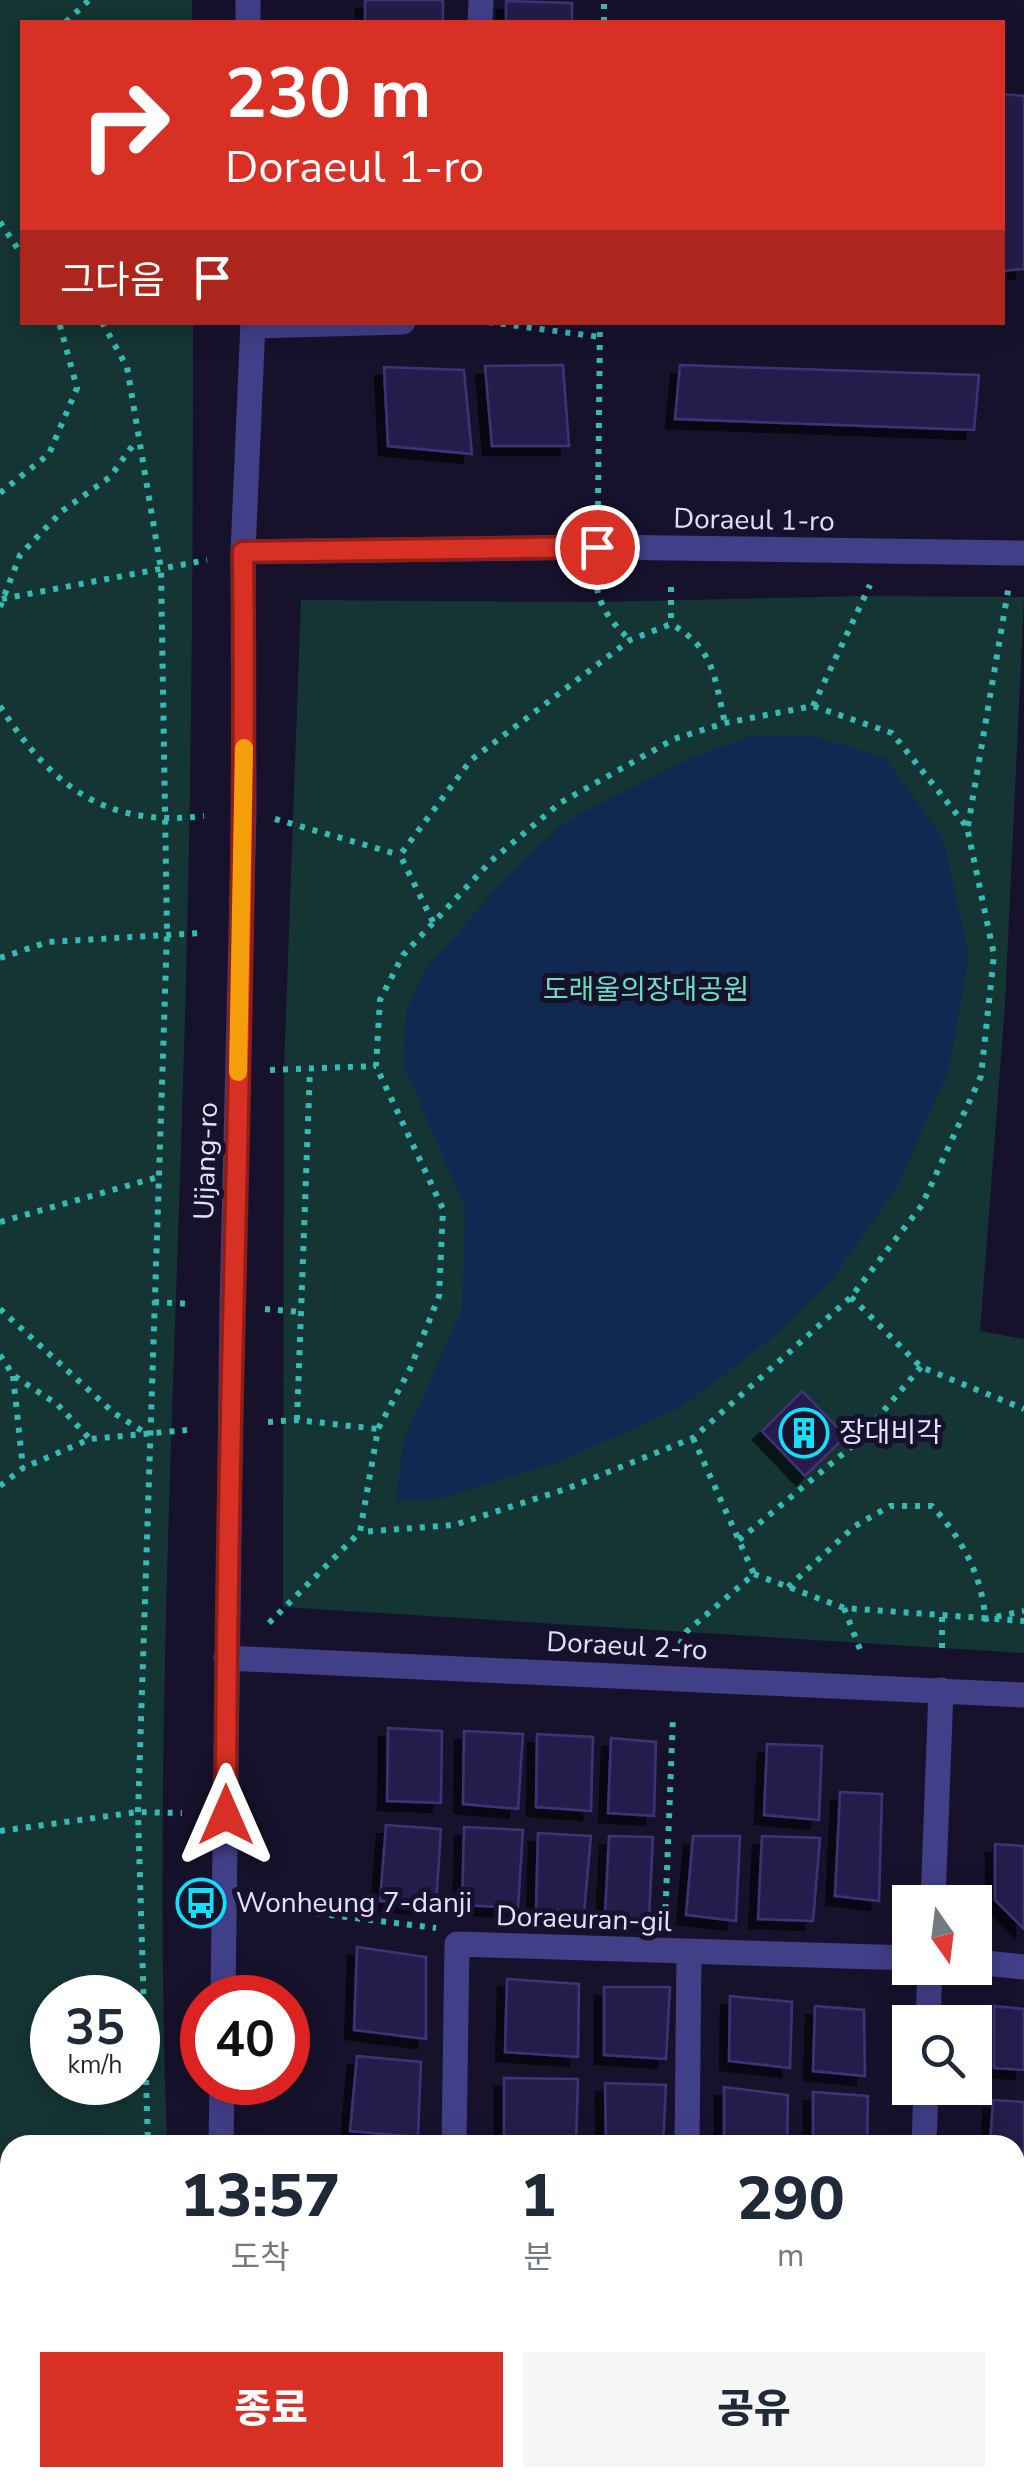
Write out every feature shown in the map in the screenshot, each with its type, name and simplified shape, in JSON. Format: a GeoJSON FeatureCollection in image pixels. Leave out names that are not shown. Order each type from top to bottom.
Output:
{"type":"FeatureCollection","features":[{"type":"Feature","properties":{"kind":"street","name":"Uijang-ro"},"geometry":{"type":"LineString","coordinates":[[223,1975],[244,828],[243,552],[253,325]]}},
{"type":"Feature","properties":{"kind":"street","name":"Doraeul 1-ro"},"geometry":{"type":"LineString","coordinates":[[243,552],[597,547],[1024,552]]}},
{"type":"Feature","properties":{"kind":"street","name":"Doraeul 2-ro"},"geometry":{"type":"LineString","coordinates":[[226,1658],[1024,1695]]}},
{"type":"Feature","properties":{"kind":"street"},"geometry":{"type":"LineString","coordinates":[[934,1885],[941,1690]]}},
{"type":"Feature","properties":{"kind":"street","name":"Doraeuran-gil"},"geometry":{"type":"LineString","coordinates":[[454,2135],[457,1944],[892,1958]]}},
{"type":"Feature","properties":{"kind":"street"},"geometry":{"type":"LineString","coordinates":[[676,1953],[686,2135]]}},
{"type":"Feature","properties":{"kind":"street"},"geometry":{"type":"LineString","coordinates":[[992,1964],[1024,1967]]}},
{"type":"Feature","properties":{"kind":"street"},"geometry":{"type":"LineString","coordinates":[[221,2135],[222,2105]]}},
{"type":"Feature","properties":{"kind":"street"},"geometry":{"type":"LineString","coordinates":[[924,2135],[925,2105]]}},
{"type":"Feature","properties":{"kind":"path"},"geometry":{"type":"LineString","coordinates":[[68,20],[89,0]]}},
{"type":"Feature","properties":{"kind":"path"},"geometry":{"type":"LineString","coordinates":[[0,222],[20,252]]}},
{"type":"Feature","properties":{"kind":"path"},"geometry":{"type":"LineString","coordinates":[[0,493],[49,454],[76,388],[60,325]]}},
{"type":"Feature","properties":{"kind":"path"},"geometry":{"type":"LineString","coordinates":[[104,325],[127,366],[136,440],[161,569],[167,933],[138,1812],[148,2135]]}},
{"type":"Feature","properties":{"kind":"path"},"geometry":{"type":"LineString","coordinates":[[510,325],[600,337]]}},
{"type":"Feature","properties":{"kind":"path"},"geometry":{"type":"LineString","coordinates":[[598,506],[600,325]]}},
{"type":"Feature","properties":{"kind":"path"},"geometry":{"type":"LineString","coordinates":[[1,602],[20,555],[62,511],[110,478],[136,440]]}},
{"type":"Feature","properties":{"kind":"path"},"geometry":{"type":"LineString","coordinates":[[1,602],[207,560]]}},
{"type":"Feature","properties":{"kind":"path"},"geometry":{"type":"LineString","coordinates":[[813,706],[870,586]]}},
{"type":"Feature","properties":{"kind":"path"},"geometry":{"type":"LineString","coordinates":[[360,1532],[454,1524],[566,1488],[693,1438],[851,1297],[922,1205],[982,1076],[994,955],[967,827],[1009,586]]}},
{"type":"Feature","properties":{"kind":"path"},"geometry":{"type":"LineString","coordinates":[[597,588],[607,614],[630,640]]}},
{"type":"Feature","properties":{"kind":"path"},"geometry":{"type":"LineString","coordinates":[[671,588],[671,624]]}},
{"type":"Feature","properties":{"kind":"path"},"geometry":{"type":"LineString","coordinates":[[671,624],[698,640],[713,674],[725,724]]}},
{"type":"Feature","properties":{"kind":"path"},"geometry":{"type":"LineString","coordinates":[[400,855],[471,760],[630,640],[671,624]]}},
{"type":"Feature","properties":{"kind":"path"},"geometry":{"type":"LineString","coordinates":[[0,706],[30,752],[71,790],[124,812],[165,820],[204,816]]}},
{"type":"Feature","properties":{"kind":"path"},"geometry":{"type":"LineString","coordinates":[[269,1623],[360,1532],[378,1428],[439,1296],[444,1209],[376,1066],[380,1000],[402,955],[491,861],[560,803],[674,739],[725,724],[813,706],[892,733],[967,827]]}},
{"type":"Feature","properties":{"kind":"path"},"geometry":{"type":"LineString","coordinates":[[276,819],[400,855],[433,922]]}},
{"type":"Feature","properties":{"kind":"path"},"geometry":{"type":"LineString","coordinates":[[0,958],[48,942],[202,933]]}},
{"type":"Feature","properties":{"kind":"path"},"geometry":{"type":"LineString","coordinates":[[270,1070],[376,1066]]}},
{"type":"Feature","properties":{"kind":"path"},"geometry":{"type":"LineString","coordinates":[[298,1420],[310,1069]]}},
{"type":"Feature","properties":{"kind":"path"},"geometry":{"type":"LineString","coordinates":[[0,1222],[158,1177]]}},
{"type":"Feature","properties":{"kind":"path"},"geometry":{"type":"LineString","coordinates":[[851,1297],[921,1367],[1024,1409]]}},
{"type":"Feature","properties":{"kind":"path"},"geometry":{"type":"LineString","coordinates":[[153,1302],[192,1304]]}},
{"type":"Feature","properties":{"kind":"path"},"geometry":{"type":"LineString","coordinates":[[0,1309],[114,1413],[148,1435]]}},
{"type":"Feature","properties":{"kind":"path"},"geometry":{"type":"LineString","coordinates":[[265,1310],[302,1312]]}},
{"type":"Feature","properties":{"kind":"path"},"geometry":{"type":"LineString","coordinates":[[0,1355],[13,1375],[58,1405],[90,1439]]}},
{"type":"Feature","properties":{"kind":"path"},"geometry":{"type":"LineString","coordinates":[[739,1540],[856,1442],[921,1367]]}},
{"type":"Feature","properties":{"kind":"path"},"geometry":{"type":"LineString","coordinates":[[13,1375],[23,1468]]}},
{"type":"Feature","properties":{"kind":"path"},"geometry":{"type":"LineString","coordinates":[[268,1422],[298,1420],[378,1428]]}},
{"type":"Feature","properties":{"kind":"path"},"geometry":{"type":"LineString","coordinates":[[0,1486],[23,1468],[90,1439],[187,1430]]}},
{"type":"Feature","properties":{"kind":"path"},"geometry":{"type":"LineString","coordinates":[[693,1438],[754,1574],[844,1608],[1024,1621]]}},
{"type":"Feature","properties":{"kind":"path"},"geometry":{"type":"LineString","coordinates":[[788,1587],[855,1526],[890,1506],[932,1506],[959,1535],[969,1568],[984,1592],[985,1620]]}},
{"type":"Feature","properties":{"kind":"path"},"geometry":{"type":"LineString","coordinates":[[680,1644],[686,1632],[754,1574]]}},
{"type":"Feature","properties":{"kind":"path"},"geometry":{"type":"LineString","coordinates":[[844,1608],[861,1652]]}},
{"type":"Feature","properties":{"kind":"path"},"geometry":{"type":"LineString","coordinates":[[985,1620],[1024,1611]]}},
{"type":"Feature","properties":{"kind":"path"},"geometry":{"type":"LineString","coordinates":[[942,1617],[942,1656]]}},
{"type":"Feature","properties":{"kind":"path"},"geometry":{"type":"LineString","coordinates":[[673,1716],[676,1953]]}},
{"type":"Feature","properties":{"kind":"path"},"geometry":{"type":"LineString","coordinates":[[0,1832],[138,1812],[182,1813]]}},
{"type":"Feature","properties":{"kind":"path"},"geometry":{"type":"LineString","coordinates":[[265,1908],[433,1926],[457,1944]]}},
{"type":"Feature","properties":{"kind":"green space"},"geometry":{"type":"Polygon","coordinates":[[[0,0],[192,0],[192,20],[20,20],[20,325],[193,325],[187,936],[163,1842],[167,2135],[0,2135],[0,0]]]}},
{"type":"Feature","properties":{"kind":"green space","name":"도래울의장대공원"},"geometry":{"type":"Polygon","coordinates":[[[1024,597],[1005,1004],[980,1331],[1024,1339],[1024,1653],[283,1607],[284,1069],[301,600],[599,602],[1024,597]]]}},
{"type":"Feature","properties":{"kind":"water"},"geometry":{"type":"Polygon","coordinates":[[[811,735],[885,758],[943,837],[969,956],[949,1069],[899,1184],[832,1280],[768,1341],[682,1407],[556,1463],[443,1498],[396,1502],[403,1442],[462,1308],[465,1208],[403,1064],[406,1012],[424,971],[507,876],[566,821],[689,759],[751,736],[811,735]]]}},
{"type":"Feature","properties":{"kind":"building"},"geometry":{"type":"Polygon","coordinates":[[[365,0],[443,0],[443,20],[365,20],[365,0]]]}},
{"type":"Feature","properties":{"kind":"building"},"geometry":{"type":"Polygon","coordinates":[[[506,1],[572,3],[572,20],[506,20],[506,1]]]}},
{"type":"Feature","properties":{"kind":"building"},"geometry":{"type":"Polygon","coordinates":[[[1005,94],[1024,96],[1024,269],[1005,271],[1005,94]]]}},
{"type":"Feature","properties":{"kind":"building"},"geometry":{"type":"Polygon","coordinates":[[[563,365],[569,446],[492,446],[485,366],[563,365]]]}},
{"type":"Feature","properties":{"kind":"building"},"geometry":{"type":"Polygon","coordinates":[[[680,365],[979,375],[974,430],[675,419],[680,365]]]}},
{"type":"Feature","properties":{"kind":"building"},"geometry":{"type":"Polygon","coordinates":[[[384,367],[464,370],[472,454],[388,446],[384,367]]]}},
{"type":"Feature","properties":{"kind":"building","name":"장대비각"},"geometry":{"type":"Polygon","coordinates":[[[802,1391],[846,1436],[805,1476],[762,1431],[802,1391]]]}},
{"type":"Feature","properties":{"kind":"building"},"geometry":{"type":"Polygon","coordinates":[[[388,1728],[442,1731],[441,1803],[387,1801],[388,1728]]]}},
{"type":"Feature","properties":{"kind":"building"},"geometry":{"type":"Polygon","coordinates":[[[464,1731],[523,1734],[518,1809],[463,1804],[464,1731]]]}},
{"type":"Feature","properties":{"kind":"building"},"geometry":{"type":"Polygon","coordinates":[[[537,1734],[593,1737],[591,1811],[536,1807],[537,1734]]]}},
{"type":"Feature","properties":{"kind":"building"},"geometry":{"type":"Polygon","coordinates":[[[611,1738],[656,1742],[654,1816],[608,1813],[611,1738]]]}},
{"type":"Feature","properties":{"kind":"building"},"geometry":{"type":"Polygon","coordinates":[[[767,1744],[822,1746],[819,1820],[764,1815],[767,1744]]]}},
{"type":"Feature","properties":{"kind":"building"},"geometry":{"type":"Polygon","coordinates":[[[840,1792],[882,1794],[879,1901],[835,1896],[840,1792]]]}},
{"type":"Feature","properties":{"kind":"building"},"geometry":{"type":"Polygon","coordinates":[[[386,1825],[441,1829],[436,1906],[380,1901],[386,1825]]]}},
{"type":"Feature","properties":{"kind":"building"},"geometry":{"type":"Polygon","coordinates":[[[464,1827],[523,1830],[518,1908],[462,1905],[464,1827]]]}},
{"type":"Feature","properties":{"kind":"building"},"geometry":{"type":"Polygon","coordinates":[[[538,1833],[591,1836],[584,1913],[536,1909],[538,1833]]]}},
{"type":"Feature","properties":{"kind":"building"},"geometry":{"type":"Polygon","coordinates":[[[609,1836],[653,1837],[649,1919],[605,1914],[609,1836]]]}},
{"type":"Feature","properties":{"kind":"building"},"geometry":{"type":"Polygon","coordinates":[[[693,1836],[740,1836],[736,1921],[686,1915],[693,1836]]]}},
{"type":"Feature","properties":{"kind":"building"},"geometry":{"type":"Polygon","coordinates":[[[762,1836],[820,1838],[813,1921],[758,1919],[762,1836]]]}},
{"type":"Feature","properties":{"kind":"building"},"geometry":{"type":"Polygon","coordinates":[[[995,1844],[1024,1846],[1024,1929],[995,1900],[995,1844]]]}},
{"type":"Feature","properties":{"kind":"building"},"geometry":{"type":"Polygon","coordinates":[[[357,1947],[426,1957],[426,2039],[354,2030],[357,1947]]]}},
{"type":"Feature","properties":{"kind":"building"},"geometry":{"type":"Polygon","coordinates":[[[507,1979],[579,1984],[578,2057],[505,2052],[507,1979]]]}},
{"type":"Feature","properties":{"kind":"building"},"geometry":{"type":"Polygon","coordinates":[[[604,1987],[670,1987],[666,2059],[604,2055],[604,1987]]]}},
{"type":"Feature","properties":{"kind":"building"},"geometry":{"type":"Polygon","coordinates":[[[730,1996],[792,2002],[790,2068],[729,2061],[730,1996]]]}},
{"type":"Feature","properties":{"kind":"building"},"geometry":{"type":"Polygon","coordinates":[[[815,2006],[864,2010],[865,2076],[813,2071],[815,2006]]]}},
{"type":"Feature","properties":{"kind":"building"},"geometry":{"type":"Polygon","coordinates":[[[994,2006],[1024,2009],[1024,2070],[994,2068],[994,2006]]]}},
{"type":"Feature","properties":{"kind":"building"},"geometry":{"type":"Polygon","coordinates":[[[357,2056],[421,2062],[418,2135],[350,2131],[357,2056]]]}},
{"type":"Feature","properties":{"kind":"building"},"geometry":{"type":"Polygon","coordinates":[[[504,2078],[578,2079],[576,2135],[504,2135],[504,2078]]]}},
{"type":"Feature","properties":{"kind":"building"},"geometry":{"type":"Polygon","coordinates":[[[605,2083],[666,2085],[664,2135],[606,2135],[605,2083]]]}},
{"type":"Feature","properties":{"kind":"building"},"geometry":{"type":"Polygon","coordinates":[[[724,2087],[788,2095],[787,2135],[724,2135],[724,2087]]]}},
{"type":"Feature","properties":{"kind":"building"},"geometry":{"type":"Polygon","coordinates":[[[813,2092],[868,2096],[867,2135],[813,2135],[813,2092]]]}},
{"type":"Feature","properties":{"kind":"building"},"geometry":{"type":"Polygon","coordinates":[[[993,2100],[1024,2102],[1024,2135],[991,2135],[993,2100]]]}},
{"type":"Feature","properties":{"kind":"slow traffic"},"geometry":{"type":"LineString","coordinates":[[238,1072],[244,748]]}},
{"type":"Feature","properties":{"kind":"place","name":"장대비각"},"geometry":{"type":"Point","coordinates":[804,1433]}},
{"type":"Feature","properties":{"kind":"place","name":"Wonheung 7-danji"},"geometry":{"type":"Point","coordinates":[201,1903]}},
{"type":"Feature","properties":{"kind":"route"},"geometry":{"type":"LineString","coordinates":[[226,1815],[232,1307],[244,810],[243,552],[597,547]]}}]}
